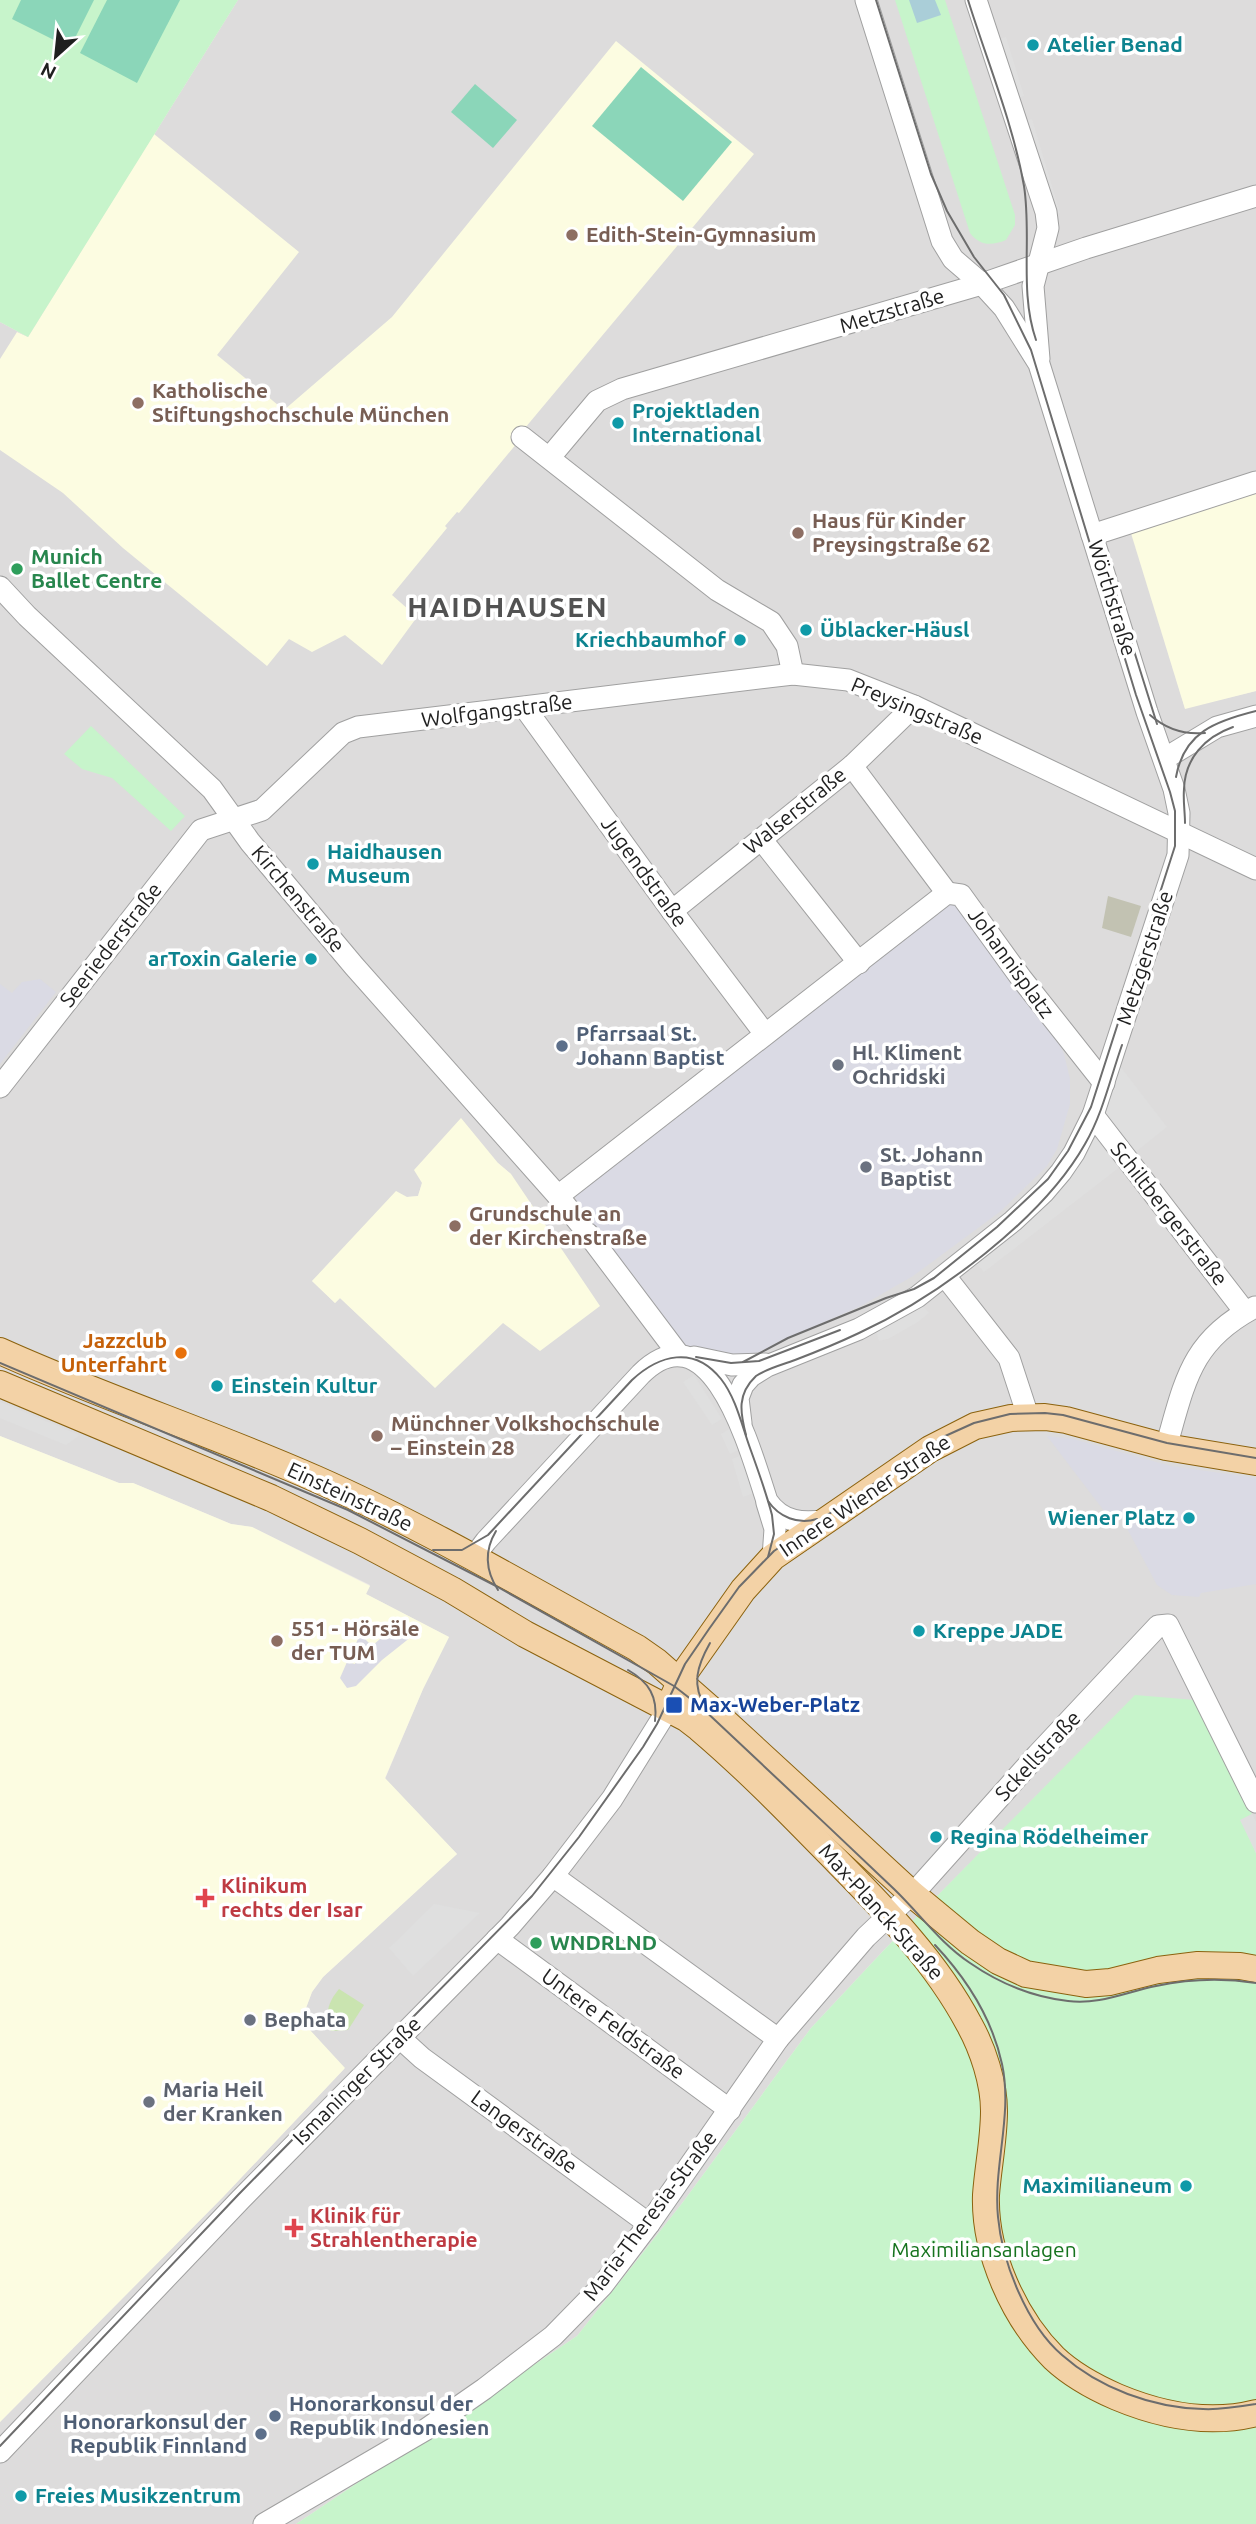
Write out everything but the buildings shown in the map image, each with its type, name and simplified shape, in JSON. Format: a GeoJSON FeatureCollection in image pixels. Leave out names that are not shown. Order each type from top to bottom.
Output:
{"type":"FeatureCollection","features":[{"type":"Feature","properties":{"kind":"main road","name":"Einsteinstraße"},"geometry":{"type":"LineString","coordinates":[[0,1352],[109,1398],[273,1460],[474,1557],[637,1648],[679,1683]]}},
{"type":"Feature","properties":{"kind":"main road","name":"Einsteinstraße"},"geometry":{"type":"LineString","coordinates":[[0,1384],[271,1498],[393,1557],[525,1634],[668,1709]]}},
{"type":"Feature","properties":{"kind":"main road","name":"Innere Wiener Straße"},"geometry":{"type":"LineString","coordinates":[[768,1561],[944,1441],[991,1422],[1028,1416],[1066,1420],[1166,1447],[1256,1462]]}},
{"type":"Feature","properties":{"kind":"main road"},"geometry":{"type":"LineString","coordinates":[[679,1683],[743,1590],[768,1561]]}},
{"type":"Feature","properties":{"kind":"main road","name":"Ismaninger Straße"},"geometry":{"type":"LineString","coordinates":[[668,1709],[679,1683]]}},
{"type":"Feature","properties":{"kind":"main road","name":"Max-Planck-Straße"},"geometry":{"type":"LineString","coordinates":[[679,1683],[912,1894],[983,1952],[1015,1970],[1038,1977],[1086,1983],[1110,1982],[1158,1970],[1198,1965],[1256,1969]]}},
{"type":"Feature","properties":{"kind":"main road","name":"Max-Planck-Straße"},"geometry":{"type":"LineString","coordinates":[[668,1709],[694,1724],[732,1757],[890,1915],[947,1986],[971,2027],[984,2063],[994,2108],[987,2216],[997,2261],[1013,2300],[1054,2358],[1098,2389],[1157,2412],[1204,2418],[1256,2413]]}},
{"type":"Feature","properties":{"kind":"street","name":"Wörthstraße"},"geometry":{"type":"LineString","coordinates":[[866,0],[942,241],[953,260],[982,284],[1018,328],[1040,364]]}},
{"type":"Feature","properties":{"kind":"street","name":"Wörthstraße"},"geometry":{"type":"LineString","coordinates":[[976,0],[1048,228],[1034,286],[1040,364],[1177,801],[1180,832]]}},
{"type":"Feature","properties":{"kind":"street","name":"Metzstraße"},"geometry":{"type":"LineString","coordinates":[[550,457],[597,401],[622,389],[982,284],[1256,196]]}},
{"type":"Feature","properties":{"kind":"street"},"geometry":{"type":"LineString","coordinates":[[522,437],[717,590],[771,622],[788,646],[793,674]]}},
{"type":"Feature","properties":{"kind":"street"},"geometry":{"type":"LineString","coordinates":[[1092,535],[1256,482]]}},
{"type":"Feature","properties":{"kind":"street","name":"Kirchenstraße"},"geometry":{"type":"LineString","coordinates":[[0,587],[27,616],[212,789],[354,967],[558,1196],[681,1355],[700,1363],[712,1377],[741,1423],[767,1501],[775,1529],[768,1561]]}},
{"type":"Feature","properties":{"kind":"street","name":"Preysingstraße"},"geometry":{"type":"LineString","coordinates":[[793,674],[848,680],[914,706],[1256,869]]}},
{"type":"Feature","properties":{"kind":"street","name":"Wolfgangstraße"},"geometry":{"type":"LineString","coordinates":[[234,819],[262,810],[343,733],[350,730],[793,674]]}},
{"type":"Feature","properties":{"kind":"street","name":"Walserstraße"},"geometry":{"type":"LineString","coordinates":[[672,912],[852,766],[914,706]]}},
{"type":"Feature","properties":{"kind":"street","name":"Jugendstraße"},"geometry":{"type":"LineString","coordinates":[[525,708],[672,912],[765,1034]]}},
{"type":"Feature","properties":{"kind":"street"},"geometry":{"type":"LineString","coordinates":[[1164,759],[1217,727],[1256,716]]}},
{"type":"Feature","properties":{"kind":"street"},"geometry":{"type":"LineString","coordinates":[[852,766],[947,893]]}},
{"type":"Feature","properties":{"kind":"street","name":"Seeriederstraße"},"geometry":{"type":"LineString","coordinates":[[0,1087],[201,830],[234,819]]}},
{"type":"Feature","properties":{"kind":"street","name":"Metzgerstraße"},"geometry":{"type":"LineString","coordinates":[[1104,1083],[1178,855],[1180,832]]}},
{"type":"Feature","properties":{"kind":"street"},"geometry":{"type":"LineString","coordinates":[[761,839],[859,963]]}},
{"type":"Feature","properties":{"kind":"street","name":"Johannisplatz"},"geometry":{"type":"LineString","coordinates":[[558,1196],[947,893],[961,895],[1021,978],[1104,1083]]}},
{"type":"Feature","properties":{"kind":"street"},"geometry":{"type":"LineString","coordinates":[[741,1423],[737,1402],[743,1385],[753,1374],[882,1318],[945,1276],[1044,1192],[1074,1153],[1093,1115],[1104,1083]]}},
{"type":"Feature","properties":{"kind":"street","name":"Schiltbergerstraße"},"geometry":{"type":"LineString","coordinates":[[1093,1115],[1250,1309]]}},
{"type":"Feature","properties":{"kind":"street"},"geometry":{"type":"LineString","coordinates":[[945,1276],[1009,1359],[1028,1416]]}},
{"type":"Feature","properties":{"kind":"street"},"geometry":{"type":"LineString","coordinates":[[1166,1447],[1184,1385],[1195,1360],[1219,1330],[1250,1309]]}},
{"type":"Feature","properties":{"kind":"street"},"geometry":{"type":"LineString","coordinates":[[474,1557],[649,1366],[660,1359],[681,1355],[736,1366],[761,1365],[782,1360]]}},
{"type":"Feature","properties":{"kind":"street"},"geometry":{"type":"LineString","coordinates":[[767,1501],[779,1515],[792,1521],[807,1523],[828,1520]]}},
{"type":"Feature","properties":{"kind":"street","name":"Sckellstraße"},"geometry":{"type":"LineString","coordinates":[[912,1894],[1158,1626],[1168,1625],[1256,1802]]}},
{"type":"Feature","properties":{"kind":"street","name":"Ismaninger Straße"},"geometry":{"type":"LineString","coordinates":[[0,2452],[188,2253],[497,1939],[553,1876],[612,1799],[668,1709]]}},
{"type":"Feature","properties":{"kind":"street"},"geometry":{"type":"LineString","coordinates":[[553,1876],[779,2039]]}},
{"type":"Feature","properties":{"kind":"street","name":"Maria-Theresia-Straße"},"geometry":{"type":"LineString","coordinates":[[264,2524],[425,2430],[553,2336],[602,2286],[779,2039],[866,1937],[912,1894]]}},
{"type":"Feature","properties":{"kind":"street","name":"Untere Feldstraße"},"geometry":{"type":"LineString","coordinates":[[497,1939],[730,2110]]}},
{"type":"Feature","properties":{"kind":"street","name":"Langerstraße"},"geometry":{"type":"LineString","coordinates":[[400,2038],[649,2224]]}},
{"type":"Feature","properties":{"kind":"shaded area"},"geometry":{"type":"Polygon","coordinates":[[[238,0],[1256,0],[1256,494],[1131,529],[1185,708],[1256,691],[1256,1853],[1240,1820],[1135,1696],[884,1950],[811,2028],[683,2202],[577,2336],[296,2524],[0,2524],[0,2422],[223,2197],[344,2069],[309,2029],[306,2008],[312,1992],[323,1977],[457,1854],[385,1779],[423,1689],[449,1637],[366,1594],[370,1585],[252,1527],[231,1524],[133,1483],[119,1483],[0,1436],[0,322],[28,337],[238,0]],[[498,1163],[422,1183],[418,1196],[407,1197],[312,1281],[335,1303],[340,1298],[382,1337],[471,1352],[503,1322],[511,1174],[498,1163]]]}},
{"type":"Feature","properties":{"kind":"shaded area"},"geometry":{"type":"Polygon","coordinates":[[[1006,37],[1024,96],[1016,98],[998,40],[1006,37]]]}},
{"type":"Feature","properties":{"kind":"shaded area","name":"Katholische Stiftungshochschule München"},"geometry":{"type":"Polygon","coordinates":[[[616,41],[754,154],[525,428],[527,431],[459,513],[445,526],[447,528],[392,595],[417,617],[382,665],[345,635],[312,652],[289,639],[267,666],[123,548],[63,493],[0,450],[0,359],[17,332],[28,337],[154,134],[299,252],[217,355],[284,410],[392,317],[616,41]]]}},
{"type":"Feature","properties":{"kind":"shaded area"},"geometry":{"type":"Polygon","coordinates":[[[1032,119],[1060,213],[1054,215],[1025,121],[1032,119]]]}},
{"type":"Feature","properties":{"kind":"shaded area"},"geometry":{"type":"Polygon","coordinates":[[[1256,494],[1256,691],[1185,709],[1130,530],[1256,494]]]}},
{"type":"Feature","properties":{"kind":"shaded area"},"geometry":{"type":"Polygon","coordinates":[[[1108,896],[1141,906],[1131,937],[1102,928],[1108,896]]]}},
{"type":"Feature","properties":{"kind":"shaded area"},"geometry":{"type":"Polygon","coordinates":[[[951,903],[960,905],[1055,1035],[1064,1054],[1070,1079],[1070,1104],[1057,1149],[1047,1166],[1001,1211],[913,1276],[861,1306],[762,1351],[745,1356],[693,1351],[682,1345],[669,1331],[630,1271],[577,1204],[575,1195],[951,903]]]}},
{"type":"Feature","properties":{"kind":"shaded area"},"geometry":{"type":"Polygon","coordinates":[[[40,979],[56,992],[0,1064],[0,984],[12,993],[22,982],[40,979]]]}},
{"type":"Feature","properties":{"kind":"shaded area"},"geometry":{"type":"Polygon","coordinates":[[[1120,1066],[1167,1127],[1132,1155],[1104,1116],[1120,1066]]]}},
{"type":"Feature","properties":{"kind":"shaded area","name":"Grundschule an der Kirchenstraße"},"geometry":{"type":"Polygon","coordinates":[[[461,1118],[498,1163],[511,1174],[600,1306],[540,1351],[503,1323],[435,1388],[340,1298],[335,1303],[312,1281],[396,1191],[407,1197],[418,1196],[422,1183],[414,1170],[461,1118]]]}},
{"type":"Feature","properties":{"kind":"shaded area"},"geometry":{"type":"Polygon","coordinates":[[[1099,1136],[1121,1166],[984,1272],[976,1263],[1055,1198],[1091,1142],[1099,1136]]]}},
{"type":"Feature","properties":{"kind":"shaded area"},"geometry":{"type":"Polygon","coordinates":[[[922,1306],[929,1313],[888,1339],[879,1341],[876,1331],[922,1306]]]}},
{"type":"Feature","properties":{"kind":"shaded area"},"geometry":{"type":"Polygon","coordinates":[[[694,1375],[722,1419],[712,1425],[683,1382],[694,1375]]]}},
{"type":"Feature","properties":{"kind":"shaded area"},"geometry":{"type":"Polygon","coordinates":[[[0,1402],[80,1435],[66,1445],[0,1418],[0,1402]]]}},
{"type":"Feature","properties":{"kind":"shaded area"},"geometry":{"type":"Polygon","coordinates":[[[731,1428],[740,1449],[730,1454],[721,1434],[731,1428]]]}},
{"type":"Feature","properties":{"kind":"shaded area","name":"Klinikum rechts der Isar"},"geometry":{"type":"Polygon","coordinates":[[[0,1436],[119,1483],[133,1483],[231,1524],[252,1527],[370,1586],[366,1594],[449,1637],[423,1689],[385,1778],[457,1854],[323,1977],[312,1992],[306,2008],[309,2029],[345,2068],[223,2197],[0,2422],[0,1436]]]}},
{"type":"Feature","properties":{"kind":"shaded area","name":"Wiener Platz"},"geometry":{"type":"Polygon","coordinates":[[[1047,1436],[1073,1439],[1171,1466],[1256,1478],[1256,1584],[1201,1593],[1199,1597],[1172,1595],[1157,1585],[1120,1515],[1111,1520],[1047,1436]]]}},
{"type":"Feature","properties":{"kind":"shaded area"},"geometry":{"type":"Polygon","coordinates":[[[742,1455],[754,1493],[743,1497],[732,1459],[742,1455]]]}},
{"type":"Feature","properties":{"kind":"shaded area"},"geometry":{"type":"Polygon","coordinates":[[[404,1618],[416,1633],[382,1660],[356,1686],[347,1688],[340,1678],[347,1662],[355,1664],[360,1651],[354,1648],[360,1634],[372,1646],[404,1618]]]}},
{"type":"Feature","properties":{"kind":"shaded area"},"geometry":{"type":"Polygon","coordinates":[[[1252,1814],[1256,1822],[1256,1853],[1240,1820],[1252,1814]]]}},
{"type":"Feature","properties":{"kind":"shaded area"},"geometry":{"type":"Polygon","coordinates":[[[434,1904],[480,1913],[413,1976],[389,1948],[434,1904]]]}},
{"type":"Feature","properties":{"kind":"green space"},"geometry":{"type":"Polygon","coordinates":[[[0,0],[238,0],[28,337],[0,322],[0,0]]]}},
{"type":"Feature","properties":{"kind":"green space"},"geometry":{"type":"Polygon","coordinates":[[[21,0],[94,0],[70,48],[12,19],[21,0]]]}},
{"type":"Feature","properties":{"kind":"green space"},"geometry":{"type":"Polygon","coordinates":[[[107,0],[180,0],[137,83],[80,53],[107,0]]]}},
{"type":"Feature","properties":{"kind":"green space"},"geometry":{"type":"Polygon","coordinates":[[[895,0],[945,0],[1015,215],[1015,225],[1006,240],[986,244],[970,233],[895,0]]]}},
{"type":"Feature","properties":{"kind":"green space"},"geometry":{"type":"Polygon","coordinates":[[[641,67],[732,142],[683,201],[592,126],[641,67]]]}},
{"type":"Feature","properties":{"kind":"green space"},"geometry":{"type":"Polygon","coordinates":[[[475,84],[517,120],[493,148],[451,112],[475,84]]]}},
{"type":"Feature","properties":{"kind":"green space"},"geometry":{"type":"Polygon","coordinates":[[[91,726],[185,816],[171,831],[112,778],[82,769],[64,754],[91,726]]]}},
{"type":"Feature","properties":{"kind":"green space","name":"Maximiliansanlagen"},"geometry":{"type":"Polygon","coordinates":[[[1135,1695],[1195,1700],[1252,1814],[1241,1820],[1256,1853],[1256,2524],[296,2524],[577,2336],[683,2202],[811,2028],[1135,1695]]]}},
{"type":"Feature","properties":{"kind":"green space"},"geometry":{"type":"Polygon","coordinates":[[[339,1989],[364,2005],[348,2030],[331,2031],[328,2009],[339,1989]]]}},
{"type":"Feature","properties":{"kind":"water"},"geometry":{"type":"Polygon","coordinates":[[[909,0],[935,0],[941,15],[917,23],[909,0]]]}},
{"type":"Feature","properties":{"kind":"tram line"},"geometry":{"type":"LineString","coordinates":[[743,1362],[788,1338],[914,1289],[934,1278],[997,1227],[1048,1179],[1068,1151],[1091,1107],[1175,846],[1175,811],[1170,792],[1136,695],[1031,350],[1004,295],[974,257],[947,211],[931,174],[876,0]]}},
{"type":"Feature","properties":{"kind":"tram line"},"geometry":{"type":"LineString","coordinates":[[968,0],[1006,116],[1024,186],[1028,302],[1036,340]]}},
{"type":"Feature","properties":{"kind":"tram line"},"geometry":{"type":"LineString","coordinates":[[1113,584],[1157,724]]}},
{"type":"Feature","properties":{"kind":"tram line"},"geometry":{"type":"LineString","coordinates":[[1176,777],[1186,749],[1194,739],[1215,724],[1256,711]]}},
{"type":"Feature","properties":{"kind":"tram line"},"geometry":{"type":"LineString","coordinates":[[1150,715],[1176,730],[1205,733]]}},
{"type":"Feature","properties":{"kind":"tram line"},"geometry":{"type":"LineString","coordinates":[[1185,823],[1184,793],[1188,768],[1205,743],[1233,727]]}},
{"type":"Feature","properties":{"kind":"tram line"},"geometry":{"type":"LineString","coordinates":[[746,1435],[742,1419],[743,1397],[756,1376],[851,1337],[921,1299],[985,1254],[1043,1201],[1085,1144],[1101,1108],[1122,1045]]}},
{"type":"Feature","properties":{"kind":"tram line"},"geometry":{"type":"LineString","coordinates":[[696,1357],[731,1363],[759,1361],[840,1330]]}},
{"type":"Feature","properties":{"kind":"tram line"},"geometry":{"type":"LineString","coordinates":[[433,1550],[462,1550],[488,1535],[632,1380],[642,1371],[676,1357],[699,1361],[711,1368],[731,1395],[772,1515],[774,1534],[768,1557]]}},
{"type":"Feature","properties":{"kind":"tram line"},"geometry":{"type":"LineString","coordinates":[[0,1363],[348,1510],[496,1586],[674,1686],[701,1707],[846,1843],[949,1947],[1004,1983],[1042,1996],[1079,2002],[1102,2000],[1181,1982],[1219,1980],[1256,1983]]}},
{"type":"Feature","properties":{"kind":"tram line"},"geometry":{"type":"LineString","coordinates":[[0,2446],[238,2195],[532,1896],[579,1837],[643,1747],[657,1724],[685,1664],[709,1629],[739,1587],[774,1551],[943,1437],[974,1423],[1010,1414],[1063,1415],[1167,1443],[1256,1458]]}},
{"type":"Feature","properties":{"kind":"tram line"},"geometry":{"type":"LineString","coordinates":[[768,1501],[790,1518],[803,1521],[817,1519]]}},
{"type":"Feature","properties":{"kind":"tram line"},"geometry":{"type":"LineString","coordinates":[[496,1531],[489,1546],[488,1568],[498,1590]]}},
{"type":"Feature","properties":{"kind":"tram line"},"geometry":{"type":"LineString","coordinates":[[706,1708],[697,1683],[699,1668],[710,1643]]}},
{"type":"Feature","properties":{"kind":"tram line"},"geometry":{"type":"LineString","coordinates":[[628,1670],[647,1685],[655,1705],[655,1721]]}},
{"type":"Feature","properties":{"kind":"tram line"},"geometry":{"type":"LineString","coordinates":[[935,1945],[968,1985],[985,2015],[998,2047],[1005,2083],[997,2198],[1000,2235],[1018,2292],[1038,2327],[1049,2342],[1077,2367],[1128,2394],[1184,2408],[1216,2409],[1256,2404]]}},
{"type":"Feature","properties":{"kind":"place","name":"Atelier Benad"},"geometry":{"type":"Point","coordinates":[1033,45]}},
{"type":"Feature","properties":{"kind":"place","name":"Edith-Stein-Gymnasium"},"geometry":{"type":"Point","coordinates":[572,235]}},
{"type":"Feature","properties":{"kind":"place","name":"Katholische Stiftungshochschule München"},"geometry":{"type":"Point","coordinates":[138,403]}},
{"type":"Feature","properties":{"kind":"place","name":"Projektladen International"},"geometry":{"type":"Point","coordinates":[618,423]}},
{"type":"Feature","properties":{"kind":"place","name":"Haus für Kinder Preysingstraße 62"},"geometry":{"type":"Point","coordinates":[798,533]}},
{"type":"Feature","properties":{"kind":"place","name":"Munich Ballet Centre"},"geometry":{"type":"Point","coordinates":[17,569]}},
{"type":"Feature","properties":{"kind":"place","name":"Üblacker-Häusl"},"geometry":{"type":"Point","coordinates":[806,630]}},
{"type":"Feature","properties":{"kind":"place","name":"Kriechbaumhof"},"geometry":{"type":"Point","coordinates":[740,640]}},
{"type":"Feature","properties":{"kind":"place","name":"Haidhausen Museum"},"geometry":{"type":"Point","coordinates":[313,864]}},
{"type":"Feature","properties":{"kind":"place","name":"arToxin Galerie"},"geometry":{"type":"Point","coordinates":[311,959]}},
{"type":"Feature","properties":{"kind":"place","name":"Pfarrsaal St. Johann Baptist"},"geometry":{"type":"Point","coordinates":[562,1046]}},
{"type":"Feature","properties":{"kind":"place","name":"Hl. Kliment Ochridski"},"geometry":{"type":"Point","coordinates":[838,1065]}},
{"type":"Feature","properties":{"kind":"place","name":"St. Johann Baptist"},"geometry":{"type":"Point","coordinates":[866,1167]}},
{"type":"Feature","properties":{"kind":"place","name":"Grundschule an der Kirchenstraße"},"geometry":{"type":"Point","coordinates":[455,1226]}},
{"type":"Feature","properties":{"kind":"place","name":"Jazzclub Unterfahrt"},"geometry":{"type":"Point","coordinates":[181,1353]}},
{"type":"Feature","properties":{"kind":"place","name":"Einstein Kultur"},"geometry":{"type":"Point","coordinates":[217,1386]}},
{"type":"Feature","properties":{"kind":"place","name":"Münchner Volkshochschule – Einstein 28"},"geometry":{"type":"Point","coordinates":[377,1436]}},
{"type":"Feature","properties":{"kind":"place","name":"Wiener Platz"},"geometry":{"type":"Point","coordinates":[1189,1518]}},
{"type":"Feature","properties":{"kind":"place","name":"Kreppe JADE"},"geometry":{"type":"Point","coordinates":[919,1631]}},
{"type":"Feature","properties":{"kind":"place","name":"551 - Hörsäle der TUM"},"geometry":{"type":"Point","coordinates":[277,1641]}},
{"type":"Feature","properties":{"kind":"place","name":"Max-Weber-Platz"},"geometry":{"type":"Point","coordinates":[674,1705]}},
{"type":"Feature","properties":{"kind":"place","name":"Regina Rödelheimer"},"geometry":{"type":"Point","coordinates":[936,1837]}},
{"type":"Feature","properties":{"kind":"place","name":"Klinikum rechts der Isar"},"geometry":{"type":"Point","coordinates":[205,1898]}},
{"type":"Feature","properties":{"kind":"place","name":"WNDRLND"},"geometry":{"type":"Point","coordinates":[536,1943]}},
{"type":"Feature","properties":{"kind":"place","name":"Bephata"},"geometry":{"type":"Point","coordinates":[250,2020]}},
{"type":"Feature","properties":{"kind":"place","name":"Maria Heil der Kranken"},"geometry":{"type":"Point","coordinates":[149,2102]}},
{"type":"Feature","properties":{"kind":"place","name":"Maximilianeum"},"geometry":{"type":"Point","coordinates":[1186,2186]}},
{"type":"Feature","properties":{"kind":"place","name":"Klinik für Strahlentherapie"},"geometry":{"type":"Point","coordinates":[294,2228]}},
{"type":"Feature","properties":{"kind":"place","name":"Honorarkonsul der Republik Indonesien"},"geometry":{"type":"Point","coordinates":[275,2416]}},
{"type":"Feature","properties":{"kind":"place","name":"Honorarkonsul der Republik Finnland"},"geometry":{"type":"Point","coordinates":[261,2434]}},
{"type":"Feature","properties":{"kind":"place","name":"Freies Musikzentrum"},"geometry":{"type":"Point","coordinates":[21,2496]}},
{"type":"Feature","properties":{"kind":"district","name":"HAIDHAUSEN"},"geometry":{"type":"Point","coordinates":[508,607]}}]}
